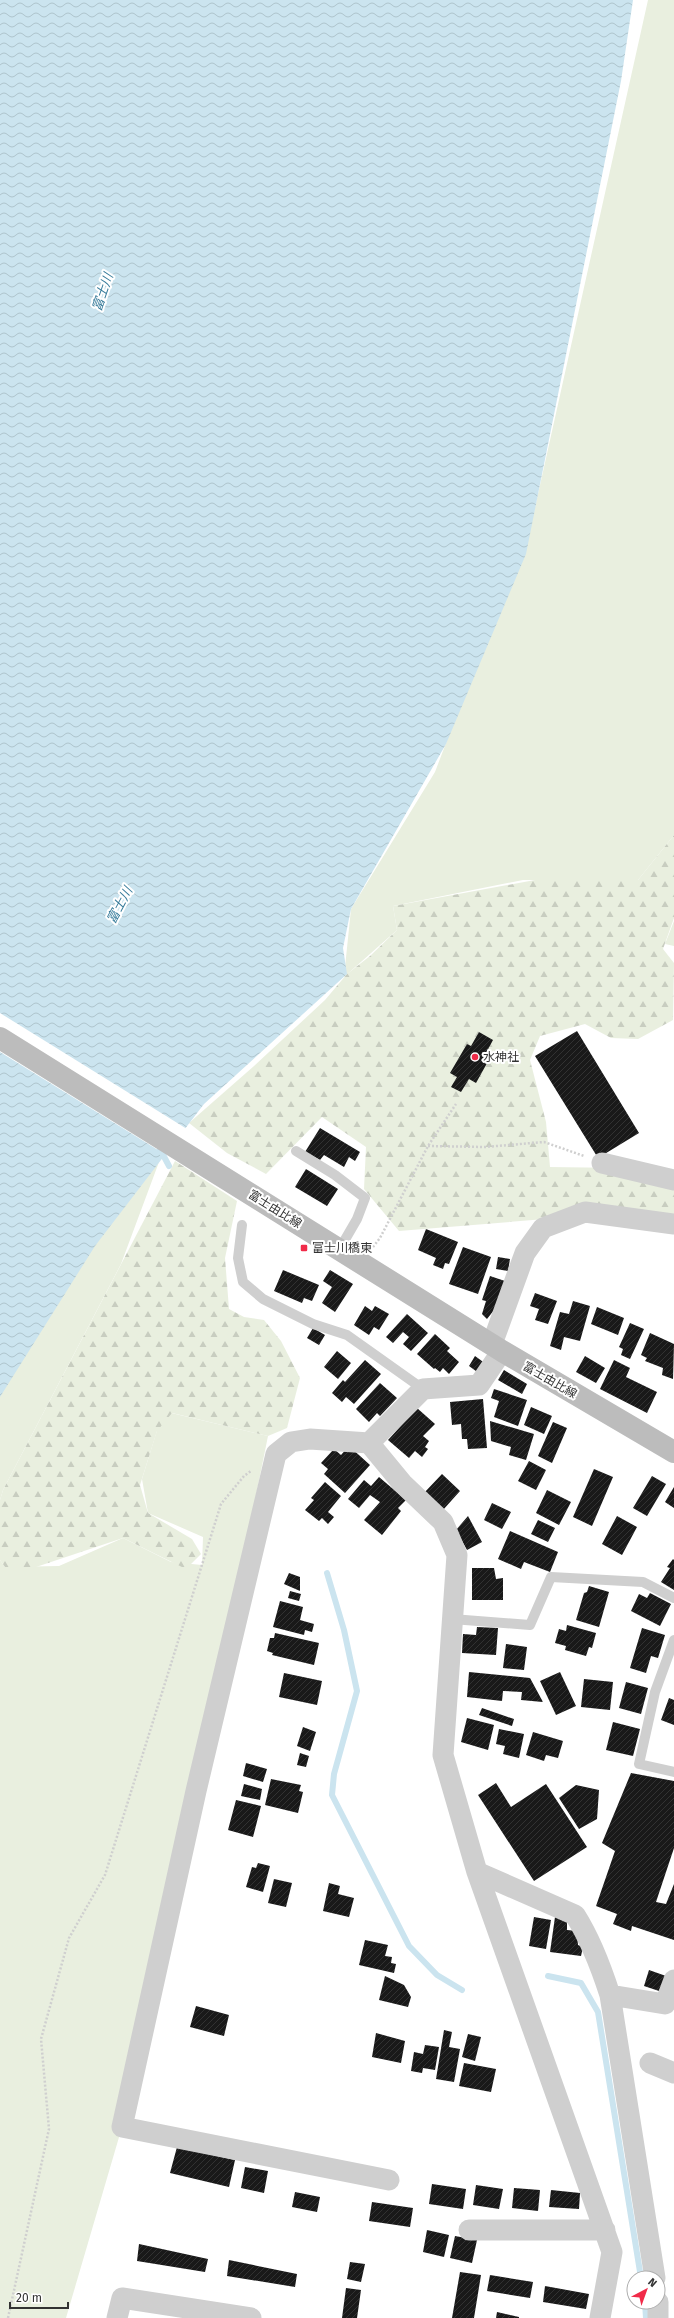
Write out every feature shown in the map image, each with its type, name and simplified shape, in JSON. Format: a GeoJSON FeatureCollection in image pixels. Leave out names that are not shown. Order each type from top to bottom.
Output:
{"type":"FeatureCollection","features":[{"type":"Feature","properties":{"kind":"main road","name":"富士由比線"},"geometry":{"type":"LineString","coordinates":[[0,1038],[497,1348],[674,1452]]}},
{"type":"Feature","properties":{"kind":"street"},"geometry":{"type":"LineString","coordinates":[[602,1163],[674,1180]]}},
{"type":"Feature","properties":{"kind":"street"},"geometry":{"type":"LineString","coordinates":[[369,1443],[423,1389],[479,1386],[497,1348],[525,1253],[543,1228],[585,1212],[674,1224]]}},
{"type":"Feature","properties":{"kind":"street"},"geometry":{"type":"LineString","coordinates":[[389,2180],[122,2127],[196,1791],[276,1454],[291,1442],[310,1439],[369,1443],[402,1483],[443,1522],[457,1555],[443,1755],[477,1872],[612,2252],[600,2318]]}},
{"type":"Feature","properties":{"kind":"street"},"geometry":{"type":"LineString","coordinates":[[477,1872],[575,1914],[600,1963],[610,1995],[654,2270]]}},
{"type":"Feature","properties":{"kind":"street"},"geometry":{"type":"LineString","coordinates":[[610,1995],[669,2006],[674,1980]]}},
{"type":"Feature","properties":{"kind":"street"},"geometry":{"type":"LineString","coordinates":[[650,2063],[674,2073]]}},
{"type":"Feature","properties":{"kind":"street"},"geometry":{"type":"LineString","coordinates":[[469,2230],[605,2230]]}},
{"type":"Feature","properties":{"kind":"street"},"geometry":{"type":"LineString","coordinates":[[117,2318],[122,2298],[251,2318]]}},
{"type":"Feature","properties":{"kind":"lane"},"geometry":{"type":"LineString","coordinates":[[296,1150],[335,1175],[365,1198],[357,1219],[339,1250]]}},
{"type":"Feature","properties":{"kind":"lane"},"geometry":{"type":"LineString","coordinates":[[242,1225],[238,1258],[243,1282],[263,1299],[314,1324],[347,1335],[423,1389]]}},
{"type":"Feature","properties":{"kind":"lane"},"geometry":{"type":"LineString","coordinates":[[452,1619],[530,1625],[551,1577],[643,1582],[674,1598]]}},
{"type":"Feature","properties":{"kind":"lane"},"geometry":{"type":"LineString","coordinates":[[674,1640],[655,1692],[639,1764],[674,1772]]}},
{"type":"Feature","properties":{"kind":"path"},"geometry":{"type":"LineString","coordinates":[[360,1263],[380,1238],[428,1146],[456,1104]]}},
{"type":"Feature","properties":{"kind":"path"},"geometry":{"type":"LineString","coordinates":[[428,1146],[485,1147],[544,1142],[602,1163]]}},
{"type":"Feature","properties":{"kind":"path"},"geometry":{"type":"LineString","coordinates":[[8,2318],[49,2128],[41,2039],[69,1938],[105,1874],[221,1504],[244,1476],[276,1454]]}},
{"type":"Feature","properties":{"kind":"green space"},"geometry":{"type":"Polygon","coordinates":[[[648,0],[674,0],[674,835],[638,880],[523,880],[393,906],[397,930],[344,977],[351,909],[435,772],[534,512],[648,0]]]}},
{"type":"Feature","properties":{"kind":"green space"},"geometry":{"type":"Polygon","coordinates":[[[674,835],[674,918],[663,949],[674,963],[673,1020],[638,1039],[611,1038],[585,1024],[540,1036],[530,1060],[546,1122],[550,1167],[622,1168],[674,1190],[674,1220],[545,1219],[399,1231],[364,1189],[366,1147],[322,1117],[266,1174],[227,1153],[189,1123],[254,1066],[325,1000],[347,974],[370,956],[397,930],[393,906],[535,880],[638,880],[674,835]]]}},
{"type":"Feature","properties":{"kind":"green space"},"geometry":{"type":"Polygon","coordinates":[[[674,921],[674,946],[665,944],[674,921]]]}},
{"type":"Feature","properties":{"kind":"green space"},"geometry":{"type":"Polygon","coordinates":[[[175,1161],[237,1201],[225,1258],[229,1309],[244,1317],[264,1320],[281,1341],[300,1378],[287,1428],[268,1436],[172,1413],[157,1431],[140,1485],[148,1513],[192,1539],[201,1554],[186,1569],[123,1538],[24,1571],[5,1567],[0,1560],[0,1500],[3,1490],[175,1161]]]}},
{"type":"Feature","properties":{"kind":"green space"},"geometry":{"type":"Polygon","coordinates":[[[159,1162],[121,1264],[3,1490],[0,1500],[0,1359],[159,1162]]]}},
{"type":"Feature","properties":{"kind":"green space"},"geometry":{"type":"Polygon","coordinates":[[[163,1411],[268,1436],[196,1791],[122,2127],[66,2318],[0,2318],[0,1560],[5,1567],[59,1566],[123,1538],[171,1562],[202,1565],[203,1537],[148,1513],[142,1479],[163,1411]]]}},
{"type":"Feature","properties":{"kind":"water","name":"富士川"},"geometry":{"type":"Polygon","coordinates":[[[0,0],[633,0],[621,81],[526,554],[446,744],[351,909],[343,948],[347,974],[204,1104],[95,1246],[0,1397],[0,0]]]}},
{"type":"Feature","properties":{"kind":"pier"},"geometry":{"type":"Polygon","coordinates":[[[0,1013],[187,1129],[166,1155],[0,1052],[0,1013]]]}},
{"type":"Feature","properties":{"kind":"building"},"geometry":{"type":"Polygon","coordinates":[[[577,1031],[639,1133],[598,1158],[535,1056],[577,1031]]]}},
{"type":"Feature","properties":{"kind":"building"},"geometry":{"type":"Polygon","coordinates":[[[479,1032],[493,1040],[486,1053],[491,1056],[476,1083],[469,1079],[461,1092],[451,1087],[457,1077],[450,1073],[467,1044],[471,1046],[479,1032]]]}},
{"type":"Feature","properties":{"kind":"building"},"geometry":{"type":"Polygon","coordinates":[[[320,1128],[360,1152],[355,1161],[349,1157],[344,1167],[324,1155],[320,1160],[305,1152],[320,1128]]]}},
{"type":"Feature","properties":{"kind":"building"},"geometry":{"type":"Polygon","coordinates":[[[306,1169],[338,1189],[327,1206],[295,1187],[306,1169]]]}},
{"type":"Feature","properties":{"kind":"building"},"geometry":{"type":"Polygon","coordinates":[[[426,1229],[458,1242],[449,1264],[445,1263],[443,1269],[433,1265],[436,1258],[418,1250],[426,1229]]]}},
{"type":"Feature","properties":{"kind":"building"},"geometry":{"type":"Polygon","coordinates":[[[463,1247],[491,1257],[478,1294],[449,1284],[463,1247]]]}},
{"type":"Feature","properties":{"kind":"building"},"geometry":{"type":"Polygon","coordinates":[[[498,1257],[510,1259],[508,1271],[496,1269],[498,1257]]]}},
{"type":"Feature","properties":{"kind":"building"},"geometry":{"type":"Polygon","coordinates":[[[283,1270],[319,1285],[312,1301],[304,1298],[302,1303],[274,1291],[283,1270]]]}},
{"type":"Feature","properties":{"kind":"building"},"geometry":{"type":"Polygon","coordinates":[[[330,1270],[353,1284],[335,1312],[322,1303],[332,1287],[323,1281],[330,1270]]]}},
{"type":"Feature","properties":{"kind":"building"},"geometry":{"type":"Polygon","coordinates":[[[490,1276],[505,1281],[498,1305],[487,1319],[482,1314],[486,1301],[482,1300],[490,1276]]]}},
{"type":"Feature","properties":{"kind":"building"},"geometry":{"type":"Polygon","coordinates":[[[535,1293],[557,1301],[548,1324],[535,1320],[539,1309],[530,1306],[535,1293]]]}},
{"type":"Feature","properties":{"kind":"building"},"geometry":{"type":"Polygon","coordinates":[[[573,1301],[590,1306],[580,1341],[564,1337],[561,1350],[550,1346],[560,1312],[569,1314],[573,1301]]]}},
{"type":"Feature","properties":{"kind":"building"},"geometry":{"type":"Polygon","coordinates":[[[365,1306],[372,1311],[375,1306],[389,1314],[379,1330],[374,1327],[369,1335],[354,1325],[365,1306]]]}},
{"type":"Feature","properties":{"kind":"building"},"geometry":{"type":"Polygon","coordinates":[[[597,1307],[624,1318],[618,1335],[591,1324],[597,1307]]]}},
{"type":"Feature","properties":{"kind":"building"},"geometry":{"type":"Polygon","coordinates":[[[407,1314],[428,1333],[411,1351],[403,1344],[409,1337],[403,1332],[393,1343],[386,1337],[407,1314]]]}},
{"type":"Feature","properties":{"kind":"building"},"geometry":{"type":"Polygon","coordinates":[[[630,1323],[644,1329],[630,1359],[621,1355],[623,1349],[619,1347],[630,1323]]]}},
{"type":"Feature","properties":{"kind":"building"},"geometry":{"type":"Polygon","coordinates":[[[313,1328],[325,1335],[319,1345],[307,1338],[313,1328]]]}},
{"type":"Feature","properties":{"kind":"building"},"geometry":{"type":"Polygon","coordinates":[[[650,1333],[674,1344],[673,1379],[662,1375],[663,1368],[645,1361],[647,1358],[641,1355],[650,1333]]]}},
{"type":"Feature","properties":{"kind":"building"},"geometry":{"type":"Polygon","coordinates":[[[435,1334],[450,1348],[447,1351],[459,1362],[449,1374],[443,1368],[440,1372],[435,1368],[434,1369],[417,1354],[435,1334]]]}},
{"type":"Feature","properties":{"kind":"building"},"geometry":{"type":"Polygon","coordinates":[[[337,1351],[351,1363],[338,1379],[324,1367],[337,1351]]]}},
{"type":"Feature","properties":{"kind":"building"},"geometry":{"type":"Polygon","coordinates":[[[475,1356],[486,1364],[480,1374],[469,1366],[475,1356]]]}},
{"type":"Feature","properties":{"kind":"building"},"geometry":{"type":"Polygon","coordinates":[[[585,1356],[605,1368],[596,1383],[576,1372],[585,1356]]]}},
{"type":"Feature","properties":{"kind":"building"},"geometry":{"type":"Polygon","coordinates":[[[365,1360],[381,1374],[354,1404],[346,1397],[342,1402],[332,1393],[343,1380],[345,1382],[365,1360]]]}},
{"type":"Feature","properties":{"kind":"building"},"geometry":{"type":"Polygon","coordinates":[[[614,1360],[630,1368],[626,1377],[657,1392],[647,1413],[600,1389],[614,1360]]]}},
{"type":"Feature","properties":{"kind":"building"},"geometry":{"type":"Polygon","coordinates":[[[504,1370],[527,1384],[522,1394],[498,1380],[504,1370]]]}},
{"type":"Feature","properties":{"kind":"building"},"geometry":{"type":"Polygon","coordinates":[[[380,1383],[397,1398],[380,1416],[377,1413],[369,1422],[356,1409],[380,1383]]]}},
{"type":"Feature","properties":{"kind":"building"},"geometry":{"type":"Polygon","coordinates":[[[494,1389],[527,1400],[518,1426],[494,1417],[499,1401],[491,1398],[494,1389]]]}},
{"type":"Feature","properties":{"kind":"building"},"geometry":{"type":"Polygon","coordinates":[[[483,1399],[487,1448],[468,1449],[467,1439],[462,1439],[461,1424],[452,1425],[450,1402],[483,1399]]]}},
{"type":"Feature","properties":{"kind":"building"},"geometry":{"type":"Polygon","coordinates":[[[531,1407],[552,1416],[544,1434],[524,1425],[531,1407]]]}},
{"type":"Feature","properties":{"kind":"building"},"geometry":{"type":"Polygon","coordinates":[[[417,1408],[435,1424],[423,1436],[429,1441],[425,1447],[428,1449],[422,1457],[415,1451],[409,1458],[388,1440],[417,1408]]]}},
{"type":"Feature","properties":{"kind":"building"},"geometry":{"type":"Polygon","coordinates":[[[490,1421],[534,1434],[526,1460],[509,1455],[511,1447],[491,1441],[490,1421]]]}},
{"type":"Feature","properties":{"kind":"building"},"geometry":{"type":"Polygon","coordinates":[[[553,1422],[567,1428],[552,1463],[538,1456],[553,1422]]]}},
{"type":"Feature","properties":{"kind":"building"},"geometry":{"type":"Polygon","coordinates":[[[349,1446],[370,1465],[345,1493],[324,1474],[328,1469],[321,1463],[334,1449],[341,1455],[349,1446]]]}},
{"type":"Feature","properties":{"kind":"building"},"geometry":{"type":"Polygon","coordinates":[[[529,1461],[546,1470],[536,1490],[518,1481],[529,1461]]]}},
{"type":"Feature","properties":{"kind":"building"},"geometry":{"type":"Polygon","coordinates":[[[594,1469],[613,1477],[592,1526],[573,1517],[594,1469]]]}},
{"type":"Feature","properties":{"kind":"building"},"geometry":{"type":"Polygon","coordinates":[[[442,1474],[460,1491],[443,1510],[424,1493],[442,1474]]]}},
{"type":"Feature","properties":{"kind":"building"},"geometry":{"type":"Polygon","coordinates":[[[652,1476],[666,1484],[647,1516],[633,1508],[652,1476]]]}},
{"type":"Feature","properties":{"kind":"building"},"geometry":{"type":"Polygon","coordinates":[[[379,1477],[406,1500],[398,1508],[401,1511],[382,1535],[364,1520],[380,1502],[370,1495],[359,1508],[348,1499],[364,1480],[371,1486],[379,1477]]]}},
{"type":"Feature","properties":{"kind":"building"},"geometry":{"type":"Polygon","coordinates":[[[325,1482],[341,1496],[328,1512],[334,1517],[328,1524],[322,1518],[319,1521],[305,1510],[314,1500],[311,1498],[325,1482]]]}},
{"type":"Feature","properties":{"kind":"building"},"geometry":{"type":"Polygon","coordinates":[[[674,1487],[674,1508],[665,1502],[674,1487]]]}},
{"type":"Feature","properties":{"kind":"building"},"geometry":{"type":"Polygon","coordinates":[[[547,1490],[571,1502],[559,1525],[536,1513],[547,1490]]]}},
{"type":"Feature","properties":{"kind":"building"},"geometry":{"type":"Polygon","coordinates":[[[492,1503],[511,1512],[502,1529],[484,1520],[492,1503]]]}},
{"type":"Feature","properties":{"kind":"building"},"geometry":{"type":"Polygon","coordinates":[[[468,1516],[482,1542],[467,1550],[456,1530],[468,1516]]]}},
{"type":"Feature","properties":{"kind":"building"},"geometry":{"type":"Polygon","coordinates":[[[617,1516],[637,1527],[622,1555],[602,1544],[617,1516]]]}},
{"type":"Feature","properties":{"kind":"building"},"geometry":{"type":"Polygon","coordinates":[[[538,1520],[555,1528],[548,1542],[531,1534],[538,1520]]]}},
{"type":"Feature","properties":{"kind":"building"},"geometry":{"type":"Polygon","coordinates":[[[510,1531],[558,1552],[550,1572],[524,1562],[521,1569],[498,1559],[510,1531]]]}},
{"type":"Feature","properties":{"kind":"building"},"geometry":{"type":"Polygon","coordinates":[[[673,1559],[674,1590],[661,1582],[670,1568],[667,1567],[673,1559]]]}},
{"type":"Feature","properties":{"kind":"building"},"geometry":{"type":"Polygon","coordinates":[[[472,1568],[494,1568],[496,1579],[503,1578],[503,1600],[472,1600],[472,1568]]]}},
{"type":"Feature","properties":{"kind":"building"},"geometry":{"type":"Polygon","coordinates":[[[289,1573],[300,1577],[300,1591],[284,1584],[289,1573]]]}},
{"type":"Feature","properties":{"kind":"building"},"geometry":{"type":"Polygon","coordinates":[[[589,1586],[609,1592],[599,1627],[576,1620],[584,1593],[587,1592],[589,1586]]]}},
{"type":"Feature","properties":{"kind":"building"},"geometry":{"type":"Polygon","coordinates":[[[290,1591],[301,1594],[299,1601],[288,1598],[290,1591]]]}},
{"type":"Feature","properties":{"kind":"building"},"geometry":{"type":"Polygon","coordinates":[[[650,1593],[671,1604],[660,1626],[631,1611],[639,1594],[647,1598],[650,1593]]]}},
{"type":"Feature","properties":{"kind":"building"},"geometry":{"type":"Polygon","coordinates":[[[280,1601],[303,1607],[300,1620],[314,1624],[312,1632],[305,1630],[304,1635],[273,1627],[280,1601]]]}},
{"type":"Feature","properties":{"kind":"building"},"geometry":{"type":"Polygon","coordinates":[[[567,1625],[596,1633],[592,1648],[589,1647],[586,1656],[565,1650],[566,1646],[555,1643],[559,1629],[566,1631],[567,1625]]]}},
{"type":"Feature","properties":{"kind":"building"},"geometry":{"type":"Polygon","coordinates":[[[477,1627],[498,1628],[496,1655],[462,1653],[463,1634],[476,1635],[477,1627]]]}},
{"type":"Feature","properties":{"kind":"building"},"geometry":{"type":"Polygon","coordinates":[[[642,1628],[665,1635],[658,1658],[651,1656],[646,1673],[630,1668],[642,1628]]]}},
{"type":"Feature","properties":{"kind":"building"},"geometry":{"type":"Polygon","coordinates":[[[275,1633],[319,1643],[314,1665],[272,1655],[273,1653],[267,1651],[270,1638],[274,1638],[275,1633]]]}},
{"type":"Feature","properties":{"kind":"building"},"geometry":{"type":"Polygon","coordinates":[[[506,1644],[527,1647],[524,1670],[503,1668],[506,1644]]]}},
{"type":"Feature","properties":{"kind":"building"},"geometry":{"type":"Polygon","coordinates":[[[469,1672],[530,1678],[543,1702],[521,1700],[522,1692],[503,1691],[502,1701],[467,1697],[469,1672]]]}},
{"type":"Feature","properties":{"kind":"building"},"geometry":{"type":"Polygon","coordinates":[[[560,1672],[576,1706],[556,1715],[540,1681],[560,1672]]]}},
{"type":"Feature","properties":{"kind":"building"},"geometry":{"type":"Polygon","coordinates":[[[284,1673],[322,1681],[317,1705],[279,1697],[284,1673]]]}},
{"type":"Feature","properties":{"kind":"building"},"geometry":{"type":"Polygon","coordinates":[[[584,1679],[613,1682],[610,1710],[581,1707],[584,1679]]]}},
{"type":"Feature","properties":{"kind":"building"},"geometry":{"type":"Polygon","coordinates":[[[626,1682],[648,1688],[641,1714],[619,1708],[626,1682]]]}},
{"type":"Feature","properties":{"kind":"building"},"geometry":{"type":"Polygon","coordinates":[[[669,1698],[674,1700],[674,1725],[661,1720],[669,1698]]]}},
{"type":"Feature","properties":{"kind":"building"},"geometry":{"type":"Polygon","coordinates":[[[482,1708],[514,1719],[512,1726],[479,1715],[482,1708]]]}},
{"type":"Feature","properties":{"kind":"building"},"geometry":{"type":"Polygon","coordinates":[[[467,1718],[494,1725],[488,1750],[461,1742],[467,1718]]]}},
{"type":"Feature","properties":{"kind":"building"},"geometry":{"type":"Polygon","coordinates":[[[613,1722],[640,1729],[633,1756],[606,1750],[613,1722]]]}},
{"type":"Feature","properties":{"kind":"building"},"geometry":{"type":"Polygon","coordinates":[[[303,1727],[316,1732],[310,1751],[297,1746],[303,1727]]]}},
{"type":"Feature","properties":{"kind":"building"},"geometry":{"type":"Polygon","coordinates":[[[499,1729],[524,1734],[519,1758],[503,1754],[505,1746],[496,1744],[499,1729]]]}},
{"type":"Feature","properties":{"kind":"building"},"geometry":{"type":"Polygon","coordinates":[[[533,1732],[563,1741],[558,1758],[546,1755],[544,1761],[526,1755],[533,1732]]]}},
{"type":"Feature","properties":{"kind":"building"},"geometry":{"type":"Polygon","coordinates":[[[300,1753],[309,1756],[306,1767],[297,1765],[300,1753]]]}},
{"type":"Feature","properties":{"kind":"building"},"geometry":{"type":"Polygon","coordinates":[[[246,1763],[267,1769],[263,1782],[243,1776],[246,1763]]]}},
{"type":"Feature","properties":{"kind":"building"},"geometry":{"type":"Polygon","coordinates":[[[631,1773],[674,1781],[674,1848],[656,1902],[666,1904],[674,1884],[674,1940],[632,1926],[631,1931],[613,1924],[617,1914],[596,1906],[615,1851],[602,1843],[631,1773]]]}},
{"type":"Feature","properties":{"kind":"building"},"geometry":{"type":"Polygon","coordinates":[[[271,1779],[301,1785],[299,1791],[303,1792],[298,1813],[265,1805],[271,1779]]]}},
{"type":"Feature","properties":{"kind":"building"},"geometry":{"type":"Polygon","coordinates":[[[496,1783],[511,1807],[546,1784],[587,1847],[534,1881],[478,1795],[496,1783]]]}},
{"type":"Feature","properties":{"kind":"building"},"geometry":{"type":"Polygon","coordinates":[[[244,1784],[262,1789],[260,1800],[241,1796],[244,1784]]]}},
{"type":"Feature","properties":{"kind":"building"},"geometry":{"type":"Polygon","coordinates":[[[576,1785],[599,1790],[597,1819],[579,1829],[559,1798],[576,1785]]]}},
{"type":"Feature","properties":{"kind":"building"},"geometry":{"type":"Polygon","coordinates":[[[236,1800],[261,1806],[253,1837],[228,1830],[236,1800]]]}},
{"type":"Feature","properties":{"kind":"building"},"geometry":{"type":"Polygon","coordinates":[[[258,1863],[270,1866],[263,1892],[246,1887],[252,1867],[256,1868],[258,1863]]]}},
{"type":"Feature","properties":{"kind":"building"},"geometry":{"type":"Polygon","coordinates":[[[274,1879],[292,1883],[286,1907],[268,1903],[274,1879]]]}},
{"type":"Feature","properties":{"kind":"building"},"geometry":{"type":"Polygon","coordinates":[[[329,1883],[340,1886],[338,1894],[354,1898],[349,1917],[323,1911],[329,1883]]]}},
{"type":"Feature","properties":{"kind":"building"},"geometry":{"type":"Polygon","coordinates":[[[534,1917],[551,1920],[546,1949],[529,1946],[534,1917]]]}},
{"type":"Feature","properties":{"kind":"building"},"geometry":{"type":"Polygon","coordinates":[[[555,1917],[567,1922],[567,1930],[577,1931],[578,1945],[583,1947],[581,1956],[550,1952],[555,1917]]]}},
{"type":"Feature","properties":{"kind":"building"},"geometry":{"type":"Polygon","coordinates":[[[365,1940],[388,1945],[385,1956],[392,1957],[391,1963],[396,1964],[394,1973],[359,1965],[365,1940]]]}},
{"type":"Feature","properties":{"kind":"building"},"geometry":{"type":"Polygon","coordinates":[[[649,1970],[666,1976],[659,1991],[644,1986],[649,1970]]]}},
{"type":"Feature","properties":{"kind":"building"},"geometry":{"type":"Polygon","coordinates":[[[385,1976],[404,1985],[411,1997],[408,2007],[379,2000],[385,1976]]]}},
{"type":"Feature","properties":{"kind":"building"},"geometry":{"type":"Polygon","coordinates":[[[196,2006],[229,2015],[224,2036],[190,2027],[196,2006]]]}},
{"type":"Feature","properties":{"kind":"building"},"geometry":{"type":"Polygon","coordinates":[[[444,2030],[452,2032],[449,2047],[460,2049],[454,2082],[436,2079],[444,2030]]]}},
{"type":"Feature","properties":{"kind":"building"},"geometry":{"type":"Polygon","coordinates":[[[376,2033],[405,2041],[401,2063],[372,2057],[376,2033]]]}},
{"type":"Feature","properties":{"kind":"building"},"geometry":{"type":"Polygon","coordinates":[[[468,2034],[481,2037],[475,2061],[462,2057],[468,2034]]]}},
{"type":"Feature","properties":{"kind":"building"},"geometry":{"type":"Polygon","coordinates":[[[425,2045],[439,2047],[435,2070],[423,2068],[422,2073],[411,2071],[414,2052],[423,2054],[425,2045]]]}},
{"type":"Feature","properties":{"kind":"building"},"geometry":{"type":"Polygon","coordinates":[[[464,2063],[496,2069],[491,2092],[459,2086],[464,2063]]]}},
{"type":"Feature","properties":{"kind":"building"},"geometry":{"type":"Polygon","coordinates":[[[177,2147],[235,2160],[229,2187],[170,2173],[177,2147]]]}},
{"type":"Feature","properties":{"kind":"building"},"geometry":{"type":"Polygon","coordinates":[[[245,2167],[268,2171],[264,2193],[241,2188],[245,2167]]]}},
{"type":"Feature","properties":{"kind":"building"},"geometry":{"type":"Polygon","coordinates":[[[432,2184],[466,2189],[463,2209],[429,2204],[432,2184]]]}},
{"type":"Feature","properties":{"kind":"building"},"geometry":{"type":"Polygon","coordinates":[[[476,2185],[503,2189],[499,2209],[473,2205],[476,2185]]]}},
{"type":"Feature","properties":{"kind":"building"},"geometry":{"type":"Polygon","coordinates":[[[514,2188],[540,2190],[538,2211],[512,2208],[514,2188]]]}},
{"type":"Feature","properties":{"kind":"building"},"geometry":{"type":"Polygon","coordinates":[[[551,2190],[580,2193],[579,2209],[549,2207],[551,2190]]]}},
{"type":"Feature","properties":{"kind":"building"},"geometry":{"type":"Polygon","coordinates":[[[295,2192],[320,2197],[317,2212],[292,2207],[295,2192]]]}},
{"type":"Feature","properties":{"kind":"building"},"geometry":{"type":"Polygon","coordinates":[[[372,2202],[413,2208],[410,2227],[369,2221],[372,2202]]]}},
{"type":"Feature","properties":{"kind":"building"},"geometry":{"type":"Polygon","coordinates":[[[427,2230],[449,2235],[444,2257],[423,2252],[427,2230]]]}},
{"type":"Feature","properties":{"kind":"building"},"geometry":{"type":"Polygon","coordinates":[[[455,2236],[477,2240],[472,2263],[450,2258],[455,2236]]]}},
{"type":"Feature","properties":{"kind":"building"},"geometry":{"type":"Polygon","coordinates":[[[139,2244],[208,2259],[205,2272],[137,2261],[139,2244]]]}},
{"type":"Feature","properties":{"kind":"building"},"geometry":{"type":"Polygon","coordinates":[[[229,2260],[297,2274],[295,2287],[227,2276],[229,2260]]]}},
{"type":"Feature","properties":{"kind":"building"},"geometry":{"type":"Polygon","coordinates":[[[350,2262],[365,2264],[361,2282],[347,2279],[350,2262]]]}},
{"type":"Feature","properties":{"kind":"building"},"geometry":{"type":"Polygon","coordinates":[[[460,2272],[481,2275],[474,2318],[452,2318],[460,2272]]]}},
{"type":"Feature","properties":{"kind":"building"},"geometry":{"type":"Polygon","coordinates":[[[490,2275],[533,2282],[530,2298],[487,2291],[490,2275]]]}},
{"type":"Feature","properties":{"kind":"building"},"geometry":{"type":"Polygon","coordinates":[[[545,2286],[589,2294],[586,2309],[543,2302],[545,2286]]]}},
{"type":"Feature","properties":{"kind":"building"},"geometry":{"type":"Polygon","coordinates":[[[346,2288],[361,2290],[357,2318],[342,2318],[346,2288]]]}},
{"type":"Feature","properties":{"kind":"building"},"geometry":{"type":"Polygon","coordinates":[[[497,2312],[519,2317],[519,2318],[496,2318],[497,2312]]]}},
{"type":"Feature","properties":{"kind":"waterway"},"geometry":{"type":"LineString","coordinates":[[160,1149],[169,1166]]}},
{"type":"Feature","properties":{"kind":"waterway"},"geometry":{"type":"LineString","coordinates":[[327,1573],[344,1630],[357,1691],[334,1774],[332,1795],[409,1946],[437,1975],[462,1990]]}},
{"type":"Feature","properties":{"kind":"waterway"},"geometry":{"type":"LineString","coordinates":[[548,1976],[581,1983],[598,2012],[640,2270]]}},
{"type":"Feature","properties":{"kind":"waterway"},"geometry":{"type":"LineString","coordinates":[[646,2310],[646,2318]]}},
{"type":"Feature","properties":{"kind":"place","name":"水神社"},"geometry":{"type":"Point","coordinates":[475,1057]}},
{"type":"Feature","properties":{"kind":"place","name":"富士川橋東"},"geometry":{"type":"Point","coordinates":[304,1248]}}]}
